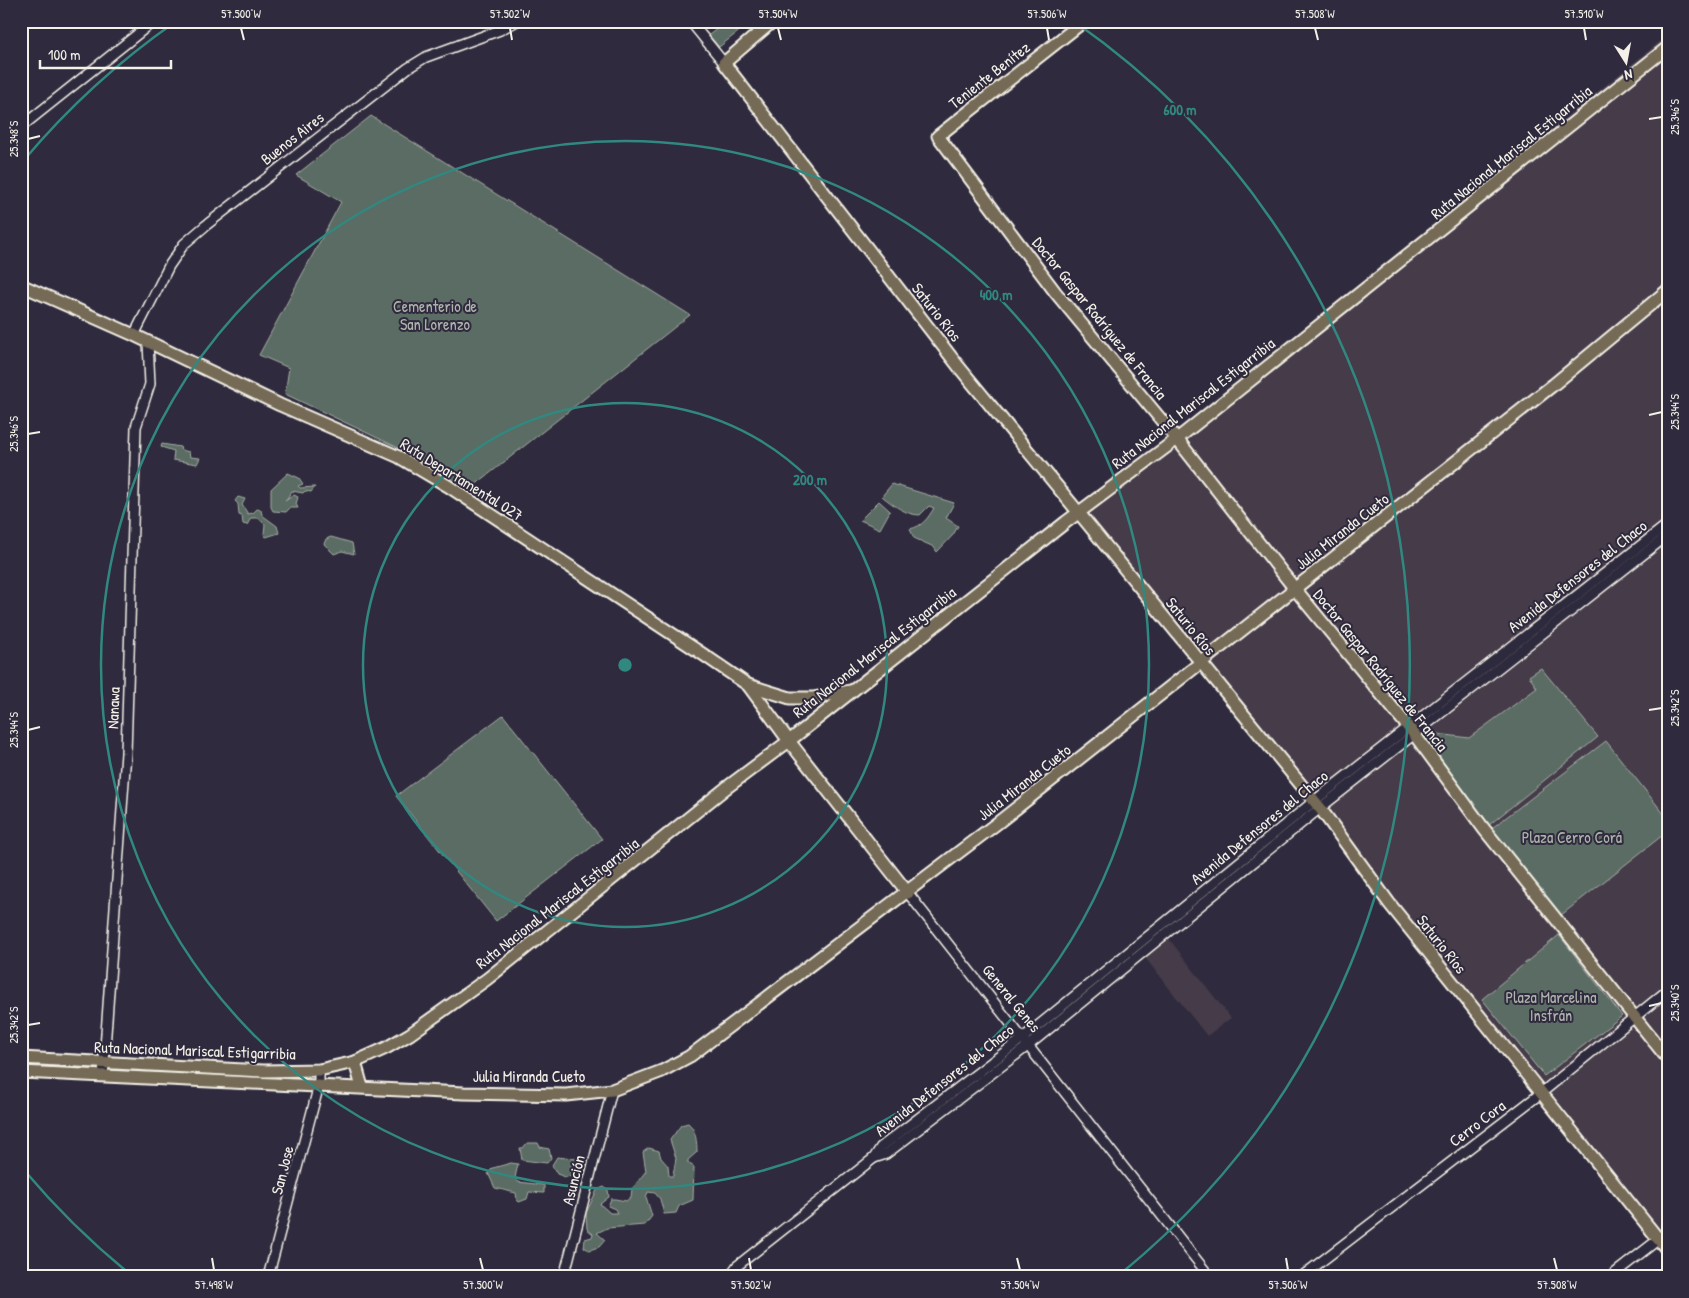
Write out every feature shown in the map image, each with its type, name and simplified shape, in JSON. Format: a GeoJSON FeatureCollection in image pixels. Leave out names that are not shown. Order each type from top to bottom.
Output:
{"type":"FeatureCollection","features":[{"type":"Feature","properties":{"kind":"main road"},"geometry":{"type":"LineString","coordinates":[[724,63],[773,21]]}},
{"type":"Feature","properties":{"kind":"main road","name":"Teniente Benítez"},"geometry":{"type":"LineString","coordinates":[[938,136],[1084,21]]}},
{"type":"Feature","properties":{"kind":"main road","name":"Ruta Nacional Mariscal Estigarribia"},"geometry":{"type":"LineString","coordinates":[[21,1058],[264,1071],[319,1070],[355,1062],[386,1048],[424,1025],[487,979],[726,788],[789,741],[1078,512],[1177,439],[1668,47]]}},
{"type":"Feature","properties":{"kind":"main road","name":"Saturio Ríos"},"geometry":{"type":"LineString","coordinates":[[724,63],[953,359],[1316,805],[1389,903],[1540,1094],[1668,1251]]}},
{"type":"Feature","properties":{"kind":"main road","name":"Doctor Gaspar Rodríguez de Francia"},"geometry":{"type":"LineString","coordinates":[[938,136],[1056,293],[1177,439],[1295,589],[1411,731],[1484,829],[1668,1059]]}},
{"type":"Feature","properties":{"kind":"main road","name":"Ruta Departamental 027"},"geometry":{"type":"LineString","coordinates":[[21,285],[134,335],[280,405],[399,457],[448,486],[637,610],[748,686],[789,741]]}},
{"type":"Feature","properties":{"kind":"main road","name":"Julia Miranda Cueto"},"geometry":{"type":"LineString","coordinates":[[320,1085],[464,1093],[566,1096],[612,1090],[662,1071],[690,1056],[908,893],[1201,664],[1612,338],[1668,290]]}},
{"type":"Feature","properties":{"kind":"main road"},"geometry":{"type":"LineString","coordinates":[[748,686],[790,698],[813,698],[850,691]]}},
{"type":"Feature","properties":{"kind":"main road","name":"General Genes"},"geometry":{"type":"LineString","coordinates":[[789,741],[908,893]]}},
{"type":"Feature","properties":{"kind":"main road"},"geometry":{"type":"LineString","coordinates":[[355,1062],[362,1087]]}},
{"type":"Feature","properties":{"kind":"main road","name":"Ruta Nacional Mariscal Estigarribia"},"geometry":{"type":"LineString","coordinates":[[21,1072],[320,1085]]}},
{"type":"Feature","properties":{"kind":"street"},"geometry":{"type":"LineString","coordinates":[[21,127],[154,21]]}},
{"type":"Feature","properties":{"kind":"street","name":"Buenos Aires"},"geometry":{"type":"LineString","coordinates":[[134,335],[169,266],[184,244],[205,226],[408,68],[426,57],[500,30],[517,21]]}},
{"type":"Feature","properties":{"kind":"street","name":"Saturio Ríos"},"geometry":{"type":"LineString","coordinates":[[690,21],[724,63]]}},
{"type":"Feature","properties":{"kind":"street","name":"Nanawa"},"geometry":{"type":"LineString","coordinates":[[103,1076],[126,753],[136,427],[150,384],[148,342]]}},
{"type":"Feature","properties":{"kind":"street","name":"Avenida Defensores del Chaco"},"geometry":{"type":"LineString","coordinates":[[1411,731],[1668,524]]}},
{"type":"Feature","properties":{"kind":"street","name":"Avenida Defensores del Chaco"},"geometry":{"type":"LineString","coordinates":[[729,1277],[737,1266],[874,1158],[886,1154],[1316,805],[1668,535]]}},
{"type":"Feature","properties":{"kind":"street","name":"General Genes"},"geometry":{"type":"LineString","coordinates":[[908,893],[1210,1277]]}},
{"type":"Feature","properties":{"kind":"street","name":"Cerro Cora"},"geometry":{"type":"LineString","coordinates":[[1301,1277],[1392,1205],[1540,1094],[1668,990]]}},
{"type":"Feature","properties":{"kind":"street","name":"San Jose"},"geometry":{"type":"LineString","coordinates":[[268,1277],[320,1085],[319,1070]]}},
{"type":"Feature","properties":{"kind":"street","name":"Asunción"},"geometry":{"type":"LineString","coordinates":[[564,1277],[612,1090]]}},
{"type":"Feature","properties":{"kind":"street"},"geometry":{"type":"LineString","coordinates":[[1610,1277],[1668,1232]]}},
{"type":"Feature","properties":{"kind":"shaded area"},"geometry":{"type":"Polygon","coordinates":[[[1668,35],[1668,1233],[1658,1241],[1073,514],[1668,35]]]}},
{"type":"Feature","properties":{"kind":"shaded area"},"geometry":{"type":"Polygon","coordinates":[[[1166,935],[1231,1018],[1207,1036],[1142,954],[1166,935]]]}},
{"type":"Feature","properties":{"kind":"green space"},"geometry":{"type":"Polygon","coordinates":[[[727,21],[744,21],[747,25],[719,47],[709,35],[727,21]]]}},
{"type":"Feature","properties":{"kind":"green space","name":"Cementerio de San Lorenzo"},"geometry":{"type":"Polygon","coordinates":[[[371,116],[690,315],[470,489],[403,450],[285,394],[289,368],[259,355],[341,202],[296,175],[371,116]]]}},
{"type":"Feature","properties":{"kind":"green space"},"geometry":{"type":"Polygon","coordinates":[[[162,444],[180,447],[181,450],[189,452],[190,457],[200,458],[197,464],[173,460],[174,451],[161,447],[162,444]]]}},
{"type":"Feature","properties":{"kind":"green space"},"geometry":{"type":"Polygon","coordinates":[[[288,473],[299,478],[303,484],[298,486],[300,488],[315,487],[311,492],[292,491],[285,501],[294,495],[298,497],[296,504],[298,508],[290,508],[286,512],[273,511],[271,507],[271,489],[288,473]]]}},
{"type":"Feature","properties":{"kind":"green space"},"geometry":{"type":"Polygon","coordinates":[[[892,484],[954,503],[946,518],[958,526],[953,535],[937,552],[934,547],[914,538],[910,529],[922,524],[934,508],[929,506],[920,515],[900,509],[882,496],[892,484]]]}},
{"type":"Feature","properties":{"kind":"green space"},"geometry":{"type":"Polygon","coordinates":[[[238,497],[245,499],[242,505],[248,514],[253,513],[257,509],[261,510],[262,515],[277,526],[279,533],[266,537],[264,534],[265,524],[258,518],[251,518],[247,525],[243,524],[242,516],[239,515],[238,504],[235,501],[238,497]]]}},
{"type":"Feature","properties":{"kind":"green space"},"geometry":{"type":"Polygon","coordinates":[[[879,501],[890,511],[880,529],[860,520],[879,501]]]}},
{"type":"Feature","properties":{"kind":"green space"},"geometry":{"type":"Polygon","coordinates":[[[331,537],[352,543],[354,554],[342,551],[334,554],[324,544],[326,539],[331,537]]]}},
{"type":"Feature","properties":{"kind":"green space"},"geometry":{"type":"Polygon","coordinates":[[[1541,668],[1598,737],[1489,825],[1421,738],[1430,733],[1469,738],[1537,688],[1529,676],[1541,668]]]}},
{"type":"Feature","properties":{"kind":"green space"},"geometry":{"type":"Polygon","coordinates":[[[503,715],[602,839],[496,921],[396,796],[503,715]]]}},
{"type":"Feature","properties":{"kind":"green space","name":"Plaza Cerro Corá"},"geometry":{"type":"Polygon","coordinates":[[[1606,741],[1668,819],[1668,831],[1560,916],[1492,828],[1606,741]]]}},
{"type":"Feature","properties":{"kind":"green space","name":"Plaza Marcelina Insfrán"},"geometry":{"type":"Polygon","coordinates":[[[1559,935],[1622,1016],[1544,1076],[1482,999],[1559,935]]]}},
{"type":"Feature","properties":{"kind":"green space"},"geometry":{"type":"Polygon","coordinates":[[[688,1123],[694,1132],[697,1145],[697,1152],[688,1160],[688,1163],[694,1167],[693,1200],[679,1206],[676,1213],[664,1214],[660,1199],[655,1193],[648,1192],[646,1197],[652,1216],[645,1225],[607,1228],[597,1233],[605,1240],[599,1247],[589,1250],[584,1247],[585,1239],[592,1237],[593,1234],[587,1229],[586,1213],[597,1190],[604,1187],[608,1190],[609,1197],[600,1204],[610,1213],[617,1213],[615,1209],[608,1206],[611,1199],[626,1201],[631,1197],[632,1189],[646,1171],[643,1152],[649,1148],[659,1151],[661,1158],[668,1166],[669,1176],[673,1176],[676,1158],[670,1140],[681,1125],[688,1123]]]}},
{"type":"Feature","properties":{"kind":"green space"},"geometry":{"type":"Polygon","coordinates":[[[527,1143],[538,1143],[540,1147],[549,1149],[551,1158],[547,1163],[522,1160],[520,1148],[523,1148],[527,1143]]]}},
{"type":"Feature","properties":{"kind":"green space"},"geometry":{"type":"Polygon","coordinates":[[[557,1157],[587,1160],[586,1171],[576,1169],[574,1176],[565,1177],[557,1174],[552,1165],[557,1157]]]}},
{"type":"Feature","properties":{"kind":"green space"},"geometry":{"type":"Polygon","coordinates":[[[511,1163],[518,1164],[515,1178],[518,1182],[544,1185],[544,1193],[529,1192],[527,1199],[519,1202],[516,1193],[495,1188],[488,1173],[493,1168],[511,1163]]]}}]}
